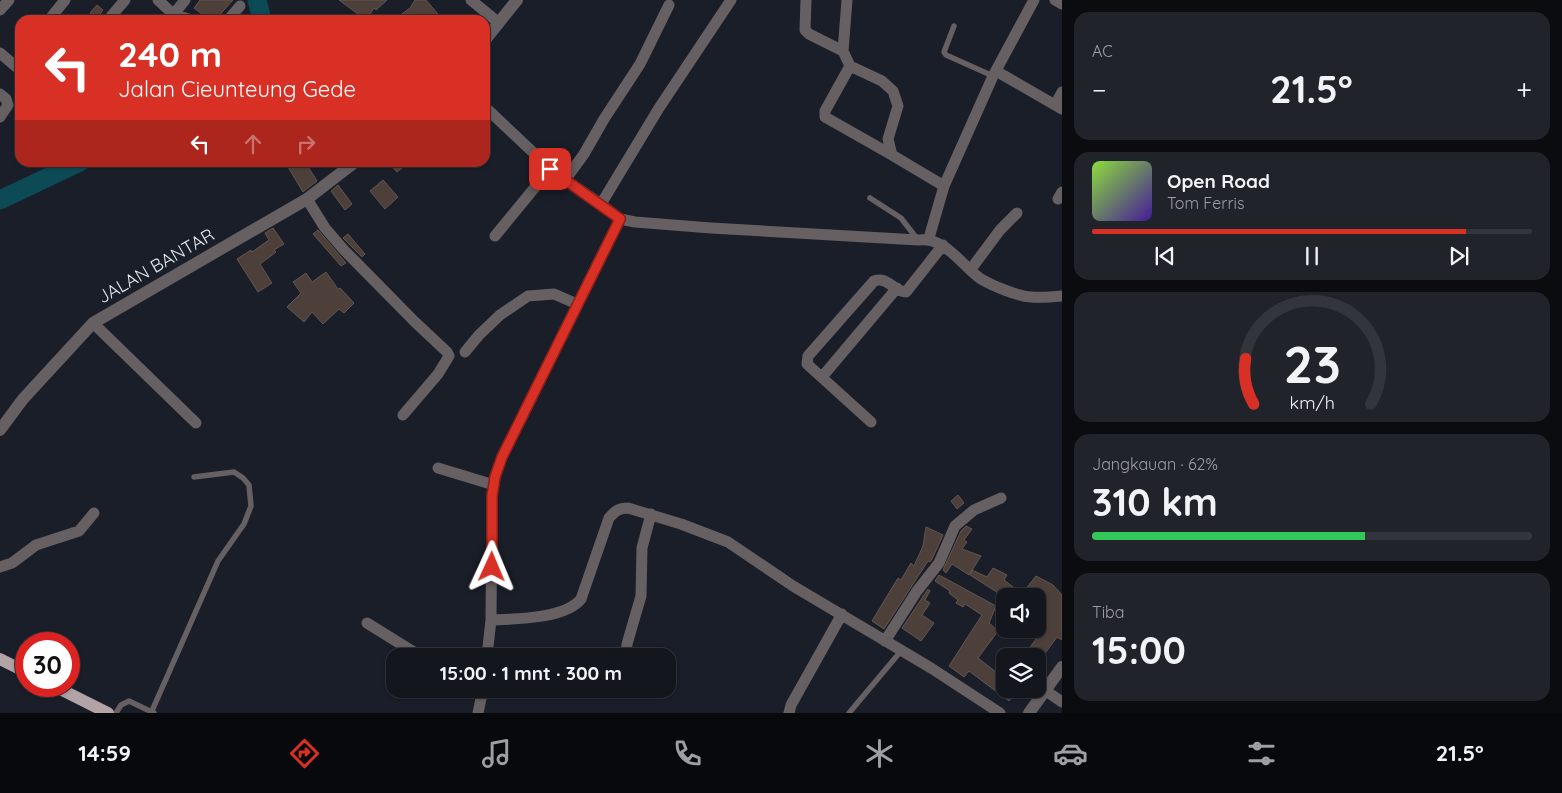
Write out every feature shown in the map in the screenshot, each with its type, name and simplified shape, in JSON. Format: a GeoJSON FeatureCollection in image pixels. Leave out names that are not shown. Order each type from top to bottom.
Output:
{"type":"FeatureCollection","features":[{"type":"Feature","properties":{"kind":"main road"},"geometry":{"type":"LineString","coordinates":[[0,659],[15,666]]}},
{"type":"Feature","properties":{"kind":"main road"},"geometry":{"type":"LineString","coordinates":[[75,697],[103,712]]}},
{"type":"Feature","properties":{"kind":"street"},"geometry":{"type":"LineString","coordinates":[[0,10],[8,0]]}},
{"type":"Feature","properties":{"kind":"street"},"geometry":{"type":"LineString","coordinates":[[53,15],[65,0]]}},
{"type":"Feature","properties":{"kind":"street"},"geometry":{"type":"LineString","coordinates":[[112,15],[125,0]]}},
{"type":"Feature","properties":{"kind":"street"},"geometry":{"type":"LineString","coordinates":[[158,0],[177,8]]}},
{"type":"Feature","properties":{"kind":"street"},"geometry":{"type":"LineString","coordinates":[[471,0],[489,15]]}},
{"type":"Feature","properties":{"kind":"street"},"geometry":{"type":"LineString","coordinates":[[490,34],[516,0]]}},
{"type":"Feature","properties":{"kind":"street"},"geometry":{"type":"LineString","coordinates":[[601,204],[659,108],[730,0]]}},
{"type":"Feature","properties":{"kind":"street"},"geometry":{"type":"LineString","coordinates":[[806,0],[804,30],[843,51]]}},
{"type":"Feature","properties":{"kind":"street"},"geometry":{"type":"LineString","coordinates":[[848,0],[843,51],[850,66],[882,81],[894,91],[898,106],[888,139],[892,155]]}},
{"type":"Feature","properties":{"kind":"street"},"geometry":{"type":"LineString","coordinates":[[924,239],[944,186],[994,74],[1034,0]]}},
{"type":"Feature","properties":{"kind":"street"},"geometry":{"type":"LineString","coordinates":[[1055,0],[1062,4]]}},
{"type":"Feature","properties":{"kind":"street"},"geometry":{"type":"LineString","coordinates":[[565,180],[584,154],[604,119],[640,64],[670,5]]}},
{"type":"Feature","properties":{"kind":"street"},"geometry":{"type":"LineString","coordinates":[[232,15],[240,6]]}},
{"type":"Feature","properties":{"kind":"street"},"geometry":{"type":"LineString","coordinates":[[490,16],[499,23]]}},
{"type":"Feature","properties":{"kind":"street"},"geometry":{"type":"LineString","coordinates":[[0,53],[15,61]]}},
{"type":"Feature","properties":{"kind":"street"},"geometry":{"type":"LineString","coordinates":[[850,66],[825,111],[825,117],[944,186]]}},
{"type":"Feature","properties":{"kind":"street"},"geometry":{"type":"LineString","coordinates":[[994,74],[1059,107],[1062,92]]}},
{"type":"Feature","properties":{"kind":"street"},"geometry":{"type":"LineString","coordinates":[[0,94],[6,98],[8,105],[0,117]]}},
{"type":"Feature","properties":{"kind":"street"},"geometry":{"type":"LineString","coordinates":[[490,112],[550,169],[620,219],[711,228],[924,239],[943,245],[980,278],[999,288],[1030,297],[1062,296]]}},
{"type":"Feature","properties":{"kind":"street","name":"JALAN BANTAR"},"geometry":{"type":"LineString","coordinates":[[0,430],[23,399],[93,323],[307,199],[349,167]]}},
{"type":"Feature","properties":{"kind":"street"},"geometry":{"type":"LineString","coordinates":[[495,236],[550,169]]}},
{"type":"Feature","properties":{"kind":"street"},"geometry":{"type":"LineString","coordinates":[[307,199],[325,228],[344,250],[449,356],[438,374],[403,415]]}},
{"type":"Feature","properties":{"kind":"street"},"geometry":{"type":"LineString","coordinates":[[971,269],[1000,230],[1017,214]]}},
{"type":"Feature","properties":{"kind":"street"},"geometry":{"type":"LineString","coordinates":[[488,648],[491,620],[495,477],[502,457],[620,219]]}},
{"type":"Feature","properties":{"kind":"street"},"geometry":{"type":"LineString","coordinates":[[871,422],[807,364],[808,356],[874,281],[883,280],[902,292],[906,292],[943,245]]}},
{"type":"Feature","properties":{"kind":"street"},"geometry":{"type":"LineString","coordinates":[[822,377],[897,288]]}},
{"type":"Feature","properties":{"kind":"street"},"geometry":{"type":"LineString","coordinates":[[464,352],[500,315],[528,296],[554,294],[578,304]]}},
{"type":"Feature","properties":{"kind":"street"},"geometry":{"type":"LineString","coordinates":[[93,323],[196,423]]}},
{"type":"Feature","properties":{"kind":"street"},"geometry":{"type":"LineString","coordinates":[[438,468],[494,485]]}},
{"type":"Feature","properties":{"kind":"street"},"geometry":{"type":"LineString","coordinates":[[885,641],[917,591],[939,563],[955,526],[974,510],[1001,498]]}},
{"type":"Feature","properties":{"kind":"street"},"geometry":{"type":"LineString","coordinates":[[491,620],[548,615],[577,604],[581,598],[609,518],[615,511],[628,508],[651,514],[728,542],[793,586],[931,668],[1000,713]]}},
{"type":"Feature","properties":{"kind":"street"},"geometry":{"type":"LineString","coordinates":[[0,567],[12,563],[36,545],[79,532],[94,513]]}},
{"type":"Feature","properties":{"kind":"street"},"geometry":{"type":"LineString","coordinates":[[627,648],[641,596],[642,548],[651,514]]}},
{"type":"Feature","properties":{"kind":"street"},"geometry":{"type":"LineString","coordinates":[[789,713],[791,706],[842,614]]}},
{"type":"Feature","properties":{"kind":"street"},"geometry":{"type":"LineString","coordinates":[[367,623],[407,648]]}},
{"type":"Feature","properties":{"kind":"street"},"geometry":{"type":"LineString","coordinates":[[1062,667],[1046,691],[1062,702]]}},
{"type":"Feature","properties":{"kind":"street"},"geometry":{"type":"LineString","coordinates":[[478,713],[481,698]]}},
{"type":"Feature","properties":{"kind":"street"},"geometry":{"type":"LineString","coordinates":[[1029,713],[1041,698]]}},
{"type":"Feature","properties":{"kind":"lane"},"geometry":{"type":"LineString","coordinates":[[954,26],[944,52],[946,55],[994,74]]}},
{"type":"Feature","properties":{"kind":"lane"},"geometry":{"type":"LineString","coordinates":[[870,198],[901,218],[924,239]]}},
{"type":"Feature","properties":{"kind":"lane"},"geometry":{"type":"LineString","coordinates":[[116,713],[121,704],[129,701],[152,713],[218,561],[244,524],[251,506],[249,484],[234,472],[194,477]]}},
{"type":"Feature","properties":{"kind":"lane"},"geometry":{"type":"LineString","coordinates":[[849,713],[902,651]]}},
{"type":"Feature","properties":{"kind":"building"},"geometry":{"type":"Polygon","coordinates":[[[200,0],[233,0],[220,15],[203,15],[194,8],[200,0]]]}},
{"type":"Feature","properties":{"kind":"building"},"geometry":{"type":"Polygon","coordinates":[[[339,0],[387,0],[376,10],[374,8],[369,15],[359,15],[339,0]]]}},
{"type":"Feature","properties":{"kind":"building"},"geometry":{"type":"Polygon","coordinates":[[[415,0],[426,0],[439,15],[401,15],[410,8],[415,0]]]}},
{"type":"Feature","properties":{"kind":"building"},"geometry":{"type":"Polygon","coordinates":[[[97,5],[103,10],[99,15],[90,13],[97,5]]]}},
{"type":"Feature","properties":{"kind":"building"},"geometry":{"type":"Polygon","coordinates":[[[288,167],[308,167],[317,181],[303,192],[288,167]]]}},
{"type":"Feature","properties":{"kind":"building"},"geometry":{"type":"Polygon","coordinates":[[[392,167],[403,167],[397,172],[392,167]]]}},
{"type":"Feature","properties":{"kind":"building"},"geometry":{"type":"Polygon","coordinates":[[[383,180],[398,197],[385,209],[370,191],[383,180]]]}},
{"type":"Feature","properties":{"kind":"building"},"geometry":{"type":"Polygon","coordinates":[[[338,185],[352,204],[345,210],[331,191],[338,185]]]}},
{"type":"Feature","properties":{"kind":"building"},"geometry":{"type":"Polygon","coordinates":[[[273,228],[284,244],[274,250],[276,252],[260,264],[272,283],[258,292],[237,259],[251,250],[252,252],[269,240],[265,233],[273,228]]]}},
{"type":"Feature","properties":{"kind":"building"},"geometry":{"type":"Polygon","coordinates":[[[318,230],[346,263],[341,266],[313,234],[318,230]]]}},
{"type":"Feature","properties":{"kind":"building"},"geometry":{"type":"Polygon","coordinates":[[[348,234],[365,254],[362,257],[343,238],[348,234]]]}},
{"type":"Feature","properties":{"kind":"building"},"geometry":{"type":"Polygon","coordinates":[[[326,272],[338,289],[340,288],[354,303],[344,313],[339,309],[323,324],[312,312],[304,322],[287,307],[301,293],[293,282],[306,273],[312,282],[326,272]]]}},
{"type":"Feature","properties":{"kind":"building"},"geometry":{"type":"Polygon","coordinates":[[[958,495],[964,503],[957,509],[951,501],[958,495]]]}},
{"type":"Feature","properties":{"kind":"building"},"geometry":{"type":"Polygon","coordinates":[[[966,526],[972,529],[964,540],[967,542],[962,549],[981,556],[969,575],[952,564],[946,573],[943,570],[961,531],[966,526]]]}},
{"type":"Feature","properties":{"kind":"building"},"geometry":{"type":"Polygon","coordinates":[[[926,527],[943,535],[932,559],[930,562],[928,561],[884,629],[872,621],[898,578],[901,580],[911,563],[914,566],[923,546],[926,527]]]}},
{"type":"Feature","properties":{"kind":"building"},"geometry":{"type":"Polygon","coordinates":[[[993,568],[1007,575],[1004,580],[1014,588],[996,588],[996,592],[970,575],[972,570],[987,577],[993,568]]]}},
{"type":"Feature","properties":{"kind":"building"},"geometry":{"type":"Polygon","coordinates":[[[939,575],[996,606],[989,623],[996,629],[996,634],[978,658],[996,672],[996,691],[969,671],[964,677],[949,666],[982,615],[965,604],[963,607],[956,603],[958,600],[949,593],[950,591],[935,581],[939,575]]]}},
{"type":"Feature","properties":{"kind":"building"},"geometry":{"type":"Polygon","coordinates":[[[1036,576],[1053,585],[1062,595],[1062,640],[1057,637],[1046,652],[1046,648],[1030,648],[1037,638],[1046,638],[1046,588],[1027,588],[1036,576]]]}},
{"type":"Feature","properties":{"kind":"building"},"geometry":{"type":"Polygon","coordinates":[[[928,589],[930,591],[925,600],[930,603],[922,615],[934,623],[921,641],[902,628],[928,589]]]}},
{"type":"Feature","properties":{"kind":"waterway"},"geometry":{"type":"LineString","coordinates":[[257,0],[261,15]]}},
{"type":"Feature","properties":{"kind":"waterway"},"geometry":{"type":"LineString","coordinates":[[0,200],[69,167]]}},
{"type":"Feature","properties":{"kind":"route"},"geometry":{"type":"LineString","coordinates":[[492,567],[492,496],[495,477],[502,457],[620,219],[550,169]]}}]}
